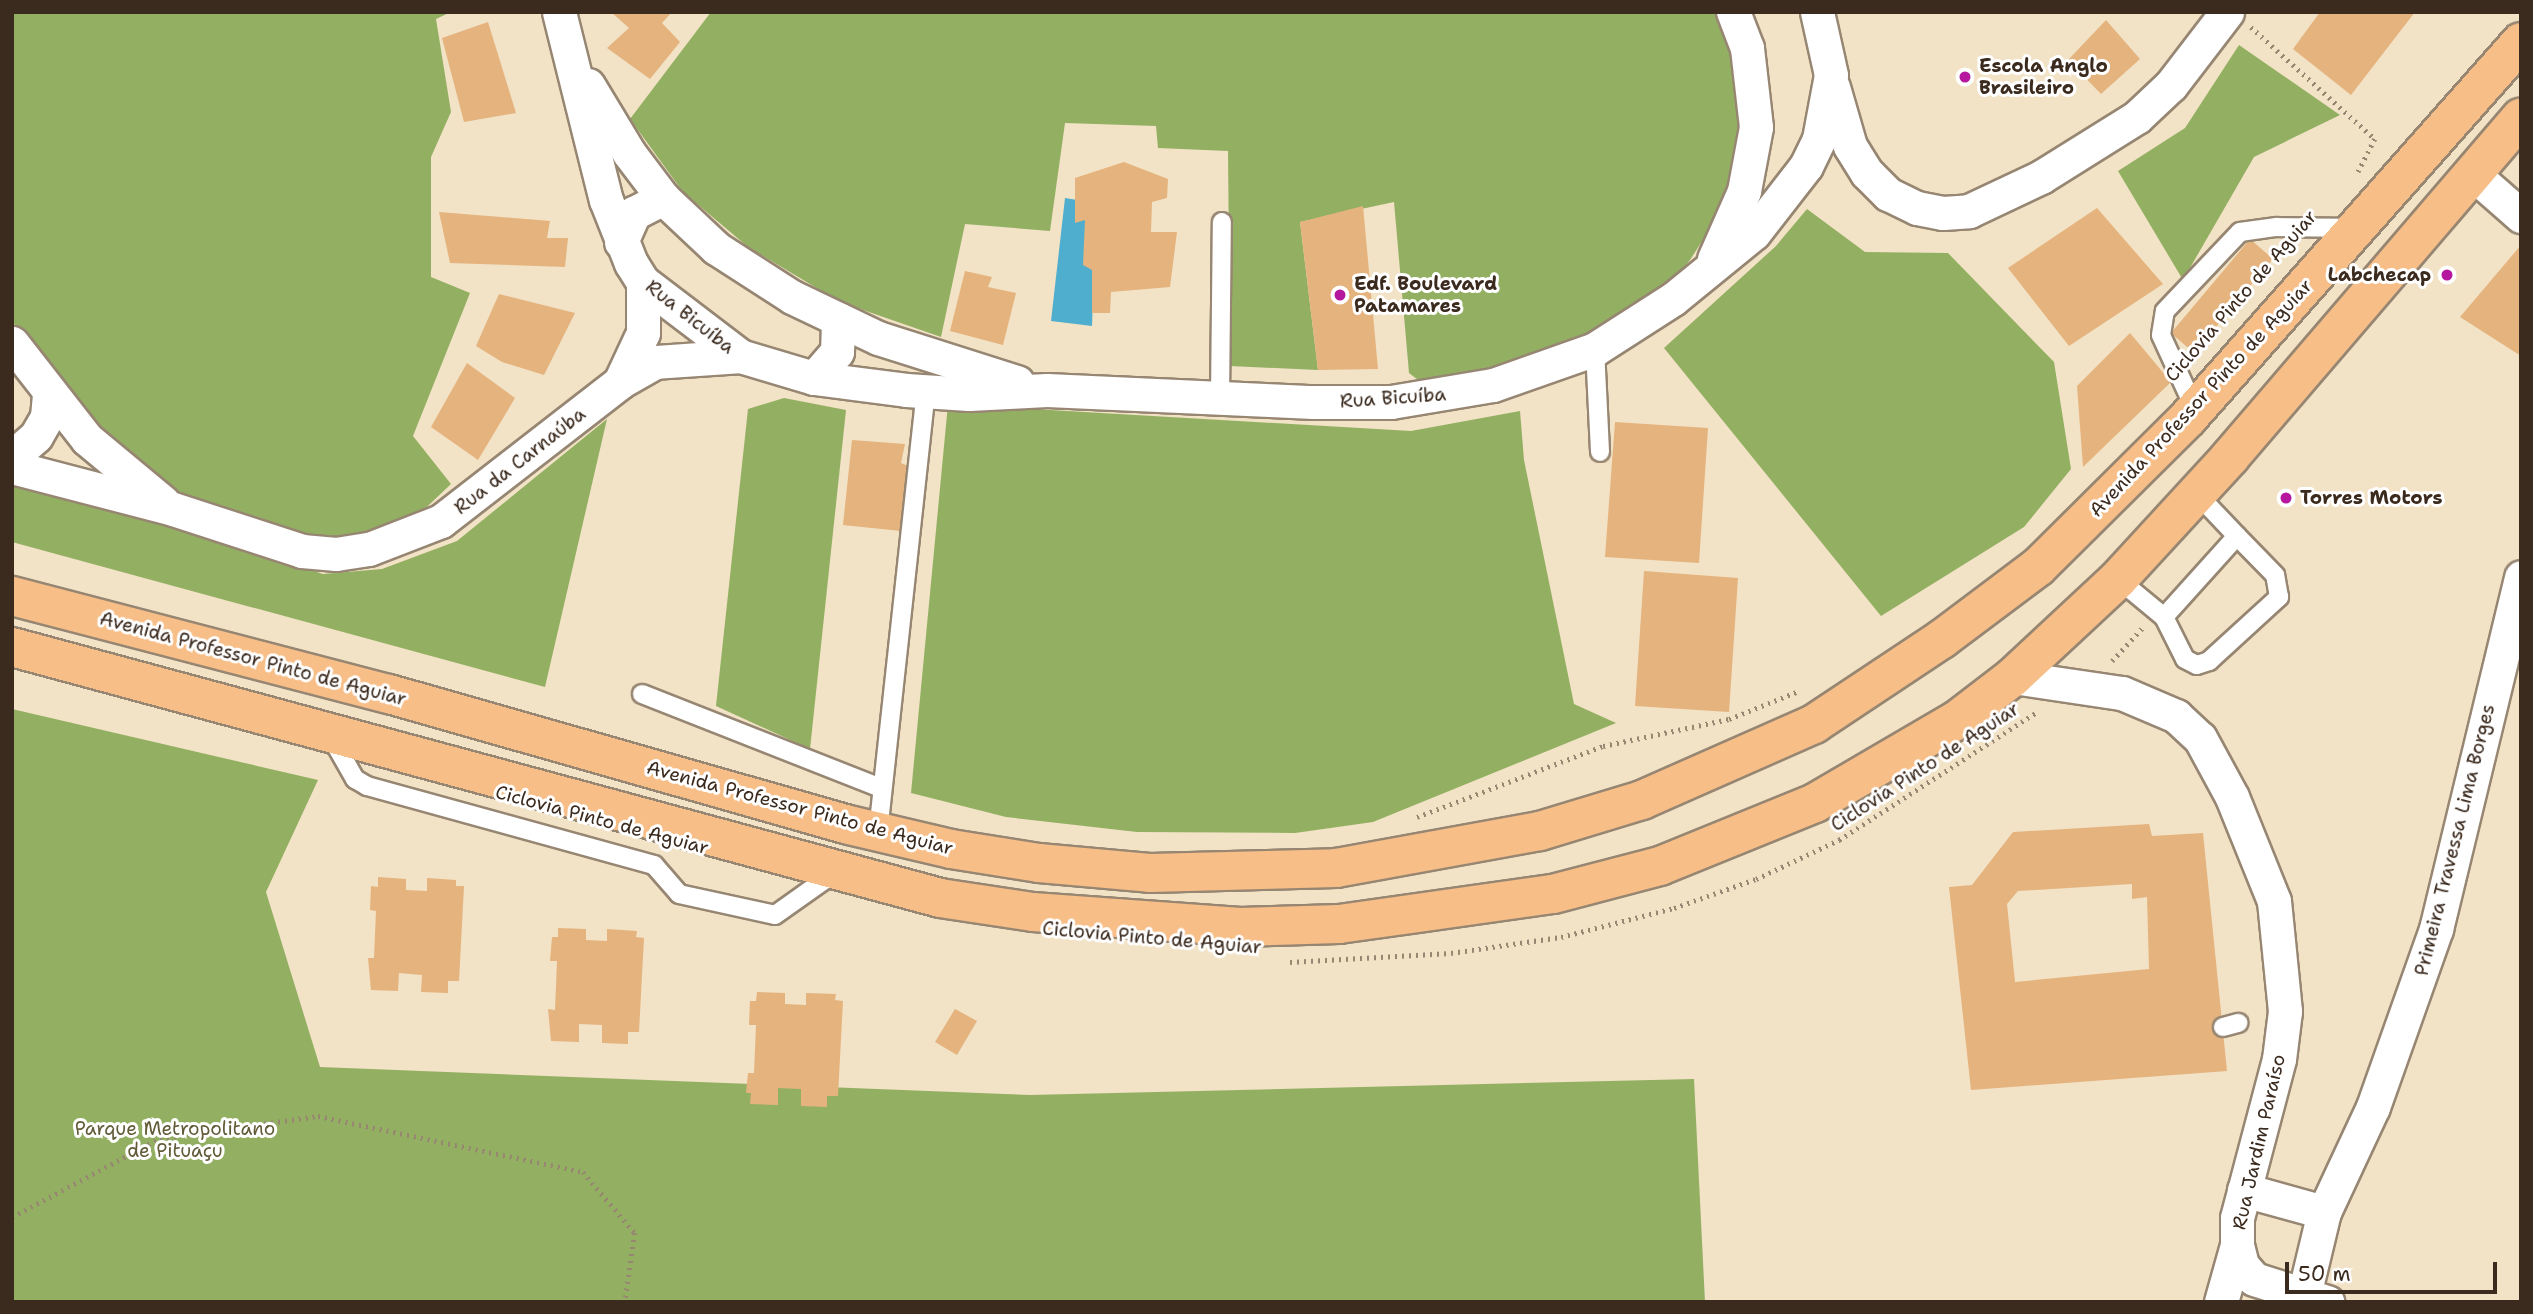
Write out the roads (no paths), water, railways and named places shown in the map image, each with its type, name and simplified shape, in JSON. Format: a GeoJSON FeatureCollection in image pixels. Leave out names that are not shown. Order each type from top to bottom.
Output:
{"type":"FeatureCollection","features":[{"type":"Feature","properties":{"kind":"main road","name":"Avenida Professor Pinto de Aguiar"},"geometry":{"type":"LineString","coordinates":[[12,596],[389,694],[878,832],[1039,863],[1150,873],[1242,874],[1336,868],[1443,852],[1540,831],[1642,800],[1814,724],[1931,647],[2038,567],[2104,506],[2195,410],[2521,42]]}},
{"type":"Feature","properties":{"kind":"main road"},"geometry":{"type":"LineString","coordinates":[[12,647],[834,873],[940,898],[1146,923],[1240,927],[1339,924],[1446,912],[1553,894],[1660,866],[1742,836],[1888,763],[2013,677],[2118,579],[2196,494],[2521,118]]}},
{"type":"Feature","properties":{"kind":"street","name":"Rua Bicuíba"},"geometry":{"type":"LineString","coordinates":[[559,12],[574,61],[606,200],[621,242],[643,282],[740,356],[814,378],[926,392],[1047,390],[1220,399],[1391,402],[1440,397],[1530,373],[1595,349],[1643,321],[1754,233],[1806,166],[1819,139],[1830,75],[1819,14]]}},
{"type":"Feature","properties":{"kind":"street","name":"Rua Bicuíba"},"geometry":{"type":"LineString","coordinates":[[1708,271],[1732,223],[1754,152],[1755,88],[1747,48],[1733,12]]}},
{"type":"Feature","properties":{"kind":"street"},"geometry":{"type":"LineString","coordinates":[[1830,75],[1850,146],[1881,187],[1917,208],[1942,214],[1969,211],[2041,177],[2137,117],[2236,17]]}},
{"type":"Feature","properties":{"kind":"street","name":"Rua Bicuíba"},"geometry":{"type":"LineString","coordinates":[[574,61],[629,153],[663,198],[716,248],[792,297],[911,351],[1047,390]]}},
{"type":"Feature","properties":{"kind":"street"},"geometry":{"type":"LineString","coordinates":[[1754,152],[1776,170],[1806,166]]}},
{"type":"Feature","properties":{"kind":"street"},"geometry":{"type":"LineString","coordinates":[[2473,174],[2521,216]]}},
{"type":"Feature","properties":{"kind":"street"},"geometry":{"type":"LineString","coordinates":[[621,242],[634,213],[663,198]]}},
{"type":"Feature","properties":{"kind":"street","name":"Rua da Carnaúba"},"geometry":{"type":"LineString","coordinates":[[620,382],[643,333],[643,282]]}},
{"type":"Feature","properties":{"kind":"street"},"geometry":{"type":"LineString","coordinates":[[814,378],[837,352],[838,319]]}},
{"type":"Feature","properties":{"kind":"street","name":"Rua da Carnaúba"},"geometry":{"type":"LineString","coordinates":[[12,343],[49,393],[97,448],[173,509]]}},
{"type":"Feature","properties":{"kind":"street","name":"Rua da Carnaúba"},"geometry":{"type":"LineString","coordinates":[[12,467],[173,509],[302,551],[336,554],[369,549],[441,522],[620,382],[671,359],[740,356]]}},
{"type":"Feature","properties":{"kind":"street"},"geometry":{"type":"LineString","coordinates":[[12,457],[36,436],[47,417],[49,393]]}},
{"type":"Feature","properties":{"kind":"street","name":"Primeira Travessa Lima Borges"},"geometry":{"type":"LineString","coordinates":[[2316,1298],[2324,1212],[2373,1107],[2436,929],[2521,577]]}},
{"type":"Feature","properties":{"kind":"street","name":"Rua Jardim Paraíso"},"geometry":{"type":"LineString","coordinates":[[2013,677],[2087,684],[2160,707],[2200,738],[2232,797],[2274,901],[2285,1011],[2272,1093],[2244,1191],[2236,1245],[2221,1302]]}},
{"type":"Feature","properties":{"kind":"street"},"geometry":{"type":"LineString","coordinates":[[2244,1191],[2324,1212]]}},
{"type":"Feature","properties":{"kind":"street"},"geometry":{"type":"LineString","coordinates":[[2236,1245],[2242,1265],[2254,1279],[2316,1298]]}},
{"type":"Feature","properties":{"kind":"lane"},"geometry":{"type":"LineString","coordinates":[[1220,399],[1223,222]]}},
{"type":"Feature","properties":{"kind":"lane"},"geometry":{"type":"LineString","coordinates":[[2195,410],[2161,335],[2165,311],[2240,232],[2277,227],[2356,229]]}},
{"type":"Feature","properties":{"kind":"lane"},"geometry":{"type":"LineString","coordinates":[[1595,349],[1600,452]]}},
{"type":"Feature","properties":{"kind":"lane"},"geometry":{"type":"LineString","coordinates":[[878,832],[926,392]]}},
{"type":"Feature","properties":{"kind":"lane"},"geometry":{"type":"LineString","coordinates":[[2118,579],[2160,612],[2185,659],[2197,664],[2209,661],[2279,597],[2275,575],[2196,494]]}},
{"type":"Feature","properties":{"kind":"lane"},"geometry":{"type":"LineString","coordinates":[[2160,612],[2237,536]]}},
{"type":"Feature","properties":{"kind":"lane"},"geometry":{"type":"LineString","coordinates":[[642,694],[881,788]]}},
{"type":"Feature","properties":{"kind":"lane"},"geometry":{"type":"LineString","coordinates":[[329,732],[355,779],[367,786],[654,865],[679,894],[775,915],[834,873]]}},
{"type":"Feature","properties":{"kind":"water"},"geometry":{"type":"Polygon","coordinates":[[[1065,198],[1096,203],[1092,326],[1051,321],[1065,198]]]}},
{"type":"Feature","properties":{"kind":"place","name":"Escola Anglo Brasileiro"},"geometry":{"type":"Point","coordinates":[1965,77]}},
{"type":"Feature","properties":{"kind":"place","name":"Labchecap"},"geometry":{"type":"Point","coordinates":[2447,275]}},
{"type":"Feature","properties":{"kind":"place","name":"Edf. Boulevard Patamares"},"geometry":{"type":"Point","coordinates":[1340,295]}},
{"type":"Feature","properties":{"kind":"place","name":"Torres Motors"},"geometry":{"type":"Point","coordinates":[2286,498]}},
{"type":"Feature","properties":{"kind":"park label","name":"Parque Metropolitano de Pituaçu"},"geometry":{"type":"Point","coordinates":[175,1140]}}]}
